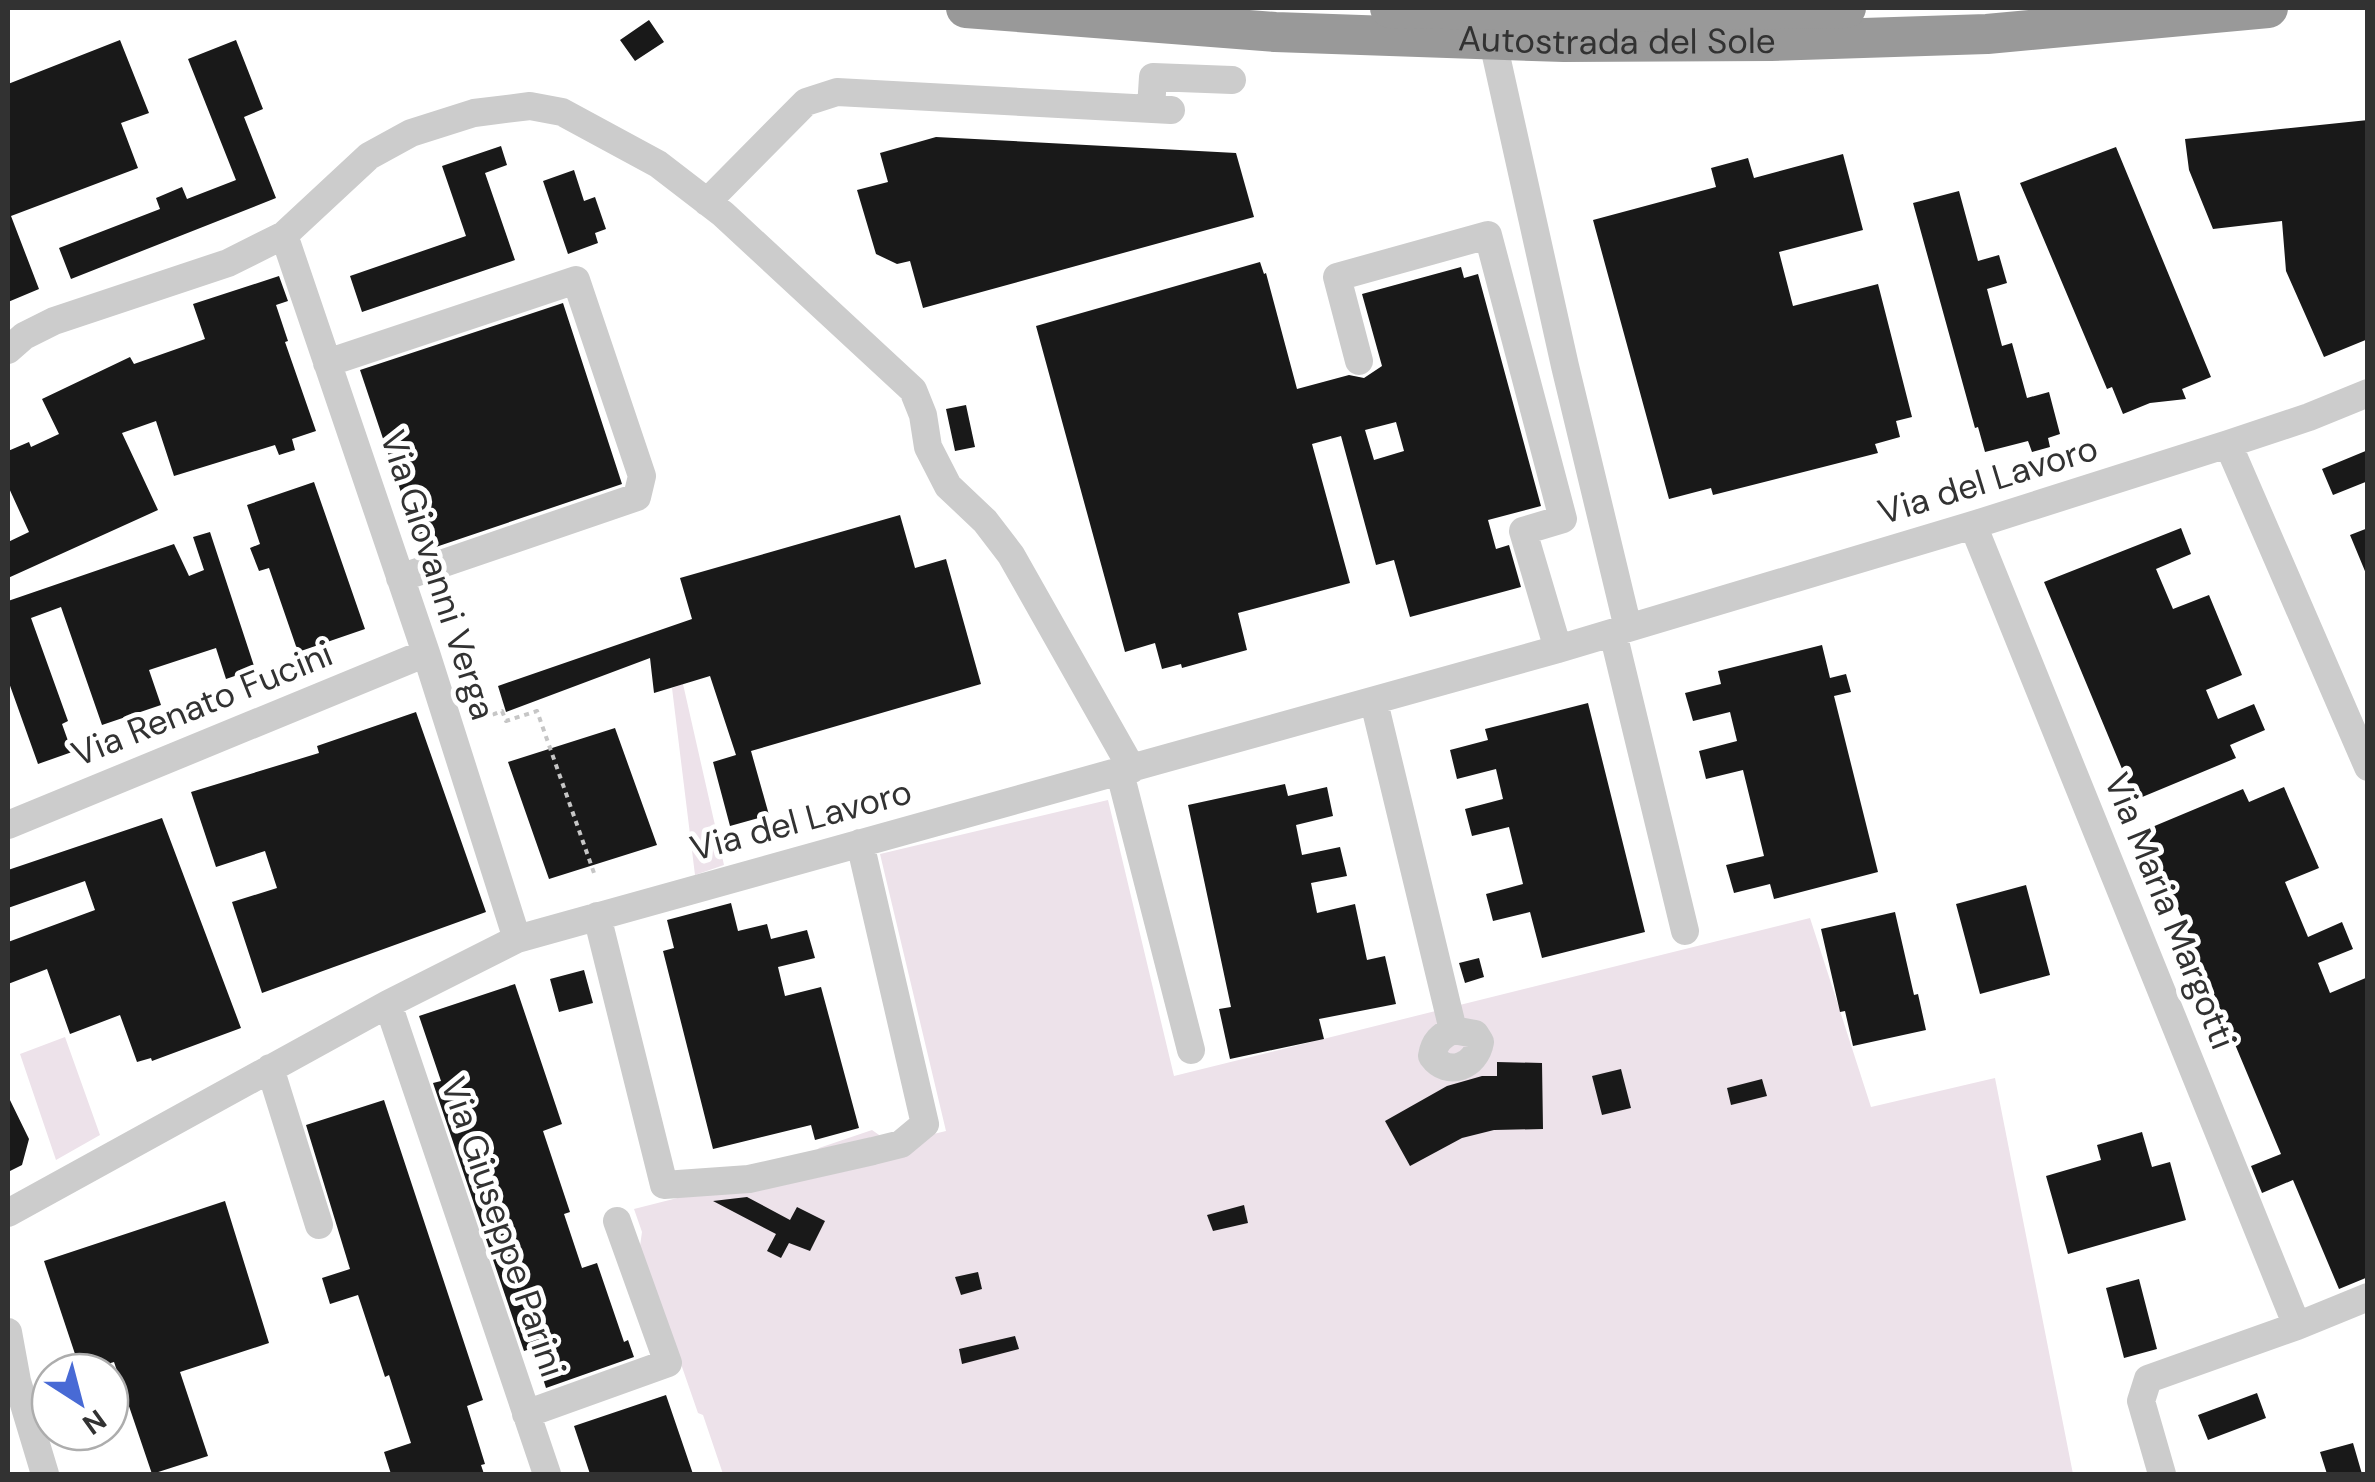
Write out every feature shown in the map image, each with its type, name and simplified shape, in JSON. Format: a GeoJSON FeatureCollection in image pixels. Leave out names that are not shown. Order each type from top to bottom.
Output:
{"type":"FeatureCollection","features":[{"type":"Feature","properties":{"kind":"highway","name":"Autostrada del Sole"},"geometry":{"type":"LineString","coordinates":[[966,8],[1275,32],[1564,42],[1987,34],[2268,8]]}},
{"type":"Feature","properties":{"kind":"highway","name":"Autostrada del Sole"},"geometry":{"type":"LineString","coordinates":[[1390,8],[1602,12],[1846,8]]}},
{"type":"Feature","properties":{"kind":"street"},"geometry":{"type":"LineString","coordinates":[[1486,8],[1685,931]]}},
{"type":"Feature","properties":{"kind":"street"},"geometry":{"type":"LineString","coordinates":[[707,202],[796,111],[821,95],[838,92],[1161,109],[1153,76],[1232,80]]}},
{"type":"Feature","properties":{"kind":"street"},"geometry":{"type":"LineString","coordinates":[[8,350],[24,336],[54,321],[194,276],[284,236],[369,156],[411,133],[474,113],[530,106],[562,112],[658,164],[707,202],[913,390],[923,415],[928,447],[948,486],[1011,555],[1126,770],[1192,1050]]}},
{"type":"Feature","properties":{"kind":"street"},"geometry":{"type":"LineString","coordinates":[[1359,361],[1338,277],[1488,234],[1563,519],[1523,531],[1558,649]]}},
{"type":"Feature","properties":{"kind":"street","name":"Via Giovanni Verga"},"geometry":{"type":"LineString","coordinates":[[284,236],[426,653],[517,939]]}},
{"type":"Feature","properties":{"kind":"street"},"geometry":{"type":"LineString","coordinates":[[327,363],[576,280],[616,397],[642,476],[637,497],[400,578]]}},
{"type":"Feature","properties":{"kind":"street","name":"Via del Lavoro"},"geometry":{"type":"LineString","coordinates":[[8,1214],[388,1004],[517,939],[1621,631],[2228,444],[2368,393]]}},
{"type":"Feature","properties":{"kind":"street"},"geometry":{"type":"LineString","coordinates":[[2228,444],[2368,767]]}},
{"type":"Feature","properties":{"kind":"street","name":"Via Maria Margotti"},"geometry":{"type":"LineString","coordinates":[[1973,525],[2297,1326]]}},
{"type":"Feature","properties":{"kind":"street","name":"Via Renato Fucini"},"geometry":{"type":"LineString","coordinates":[[8,825],[426,653]]}},
{"type":"Feature","properties":{"kind":"street"},"geometry":{"type":"LineString","coordinates":[[1374,702],[1453,1030]]}},
{"type":"Feature","properties":{"kind":"street"},"geometry":{"type":"LineString","coordinates":[[598,916],[664,1185],[749,1179],[901,1144],[925,1124],[860,843]]}},
{"type":"Feature","properties":{"kind":"street","name":"Via Giuseppe Parini"},"geometry":{"type":"LineString","coordinates":[[388,1004],[546,1474]]}},
{"type":"Feature","properties":{"kind":"street"},"geometry":{"type":"LineString","coordinates":[[270,1068],[319,1225]]}},
{"type":"Feature","properties":{"kind":"street","name":"Via del Lavoro"},"geometry":{"type":"LineString","coordinates":[[8,1235],[38,1195]]}},
{"type":"Feature","properties":{"kind":"street"},"geometry":{"type":"LineString","coordinates":[[526,1414],[668,1364],[617,1222]]}},
{"type":"Feature","properties":{"kind":"street"},"geometry":{"type":"LineString","coordinates":[[2162,1474],[2140,1401],[2148,1380],[2368,1297]]}},
{"type":"Feature","properties":{"kind":"street"},"geometry":{"type":"LineString","coordinates":[[8,1332],[12,1372],[45,1474]]}},
{"type":"Feature","properties":{"kind":"path"},"geometry":{"type":"LineString","coordinates":[[450,731],[502,711],[506,721],[537,710],[594,874]]}},
{"type":"Feature","properties":{"kind":"shaded area"},"geometry":{"type":"Polygon","coordinates":[[[683,684],[724,865],[695,875],[672,688],[683,684]]]}},
{"type":"Feature","properties":{"kind":"shaded area"},"geometry":{"type":"Polygon","coordinates":[[[1108,800],[1174,1076],[1810,918],[1871,1107],[1995,1078],[2073,1474],[723,1474],[640,1246],[642,1232],[634,1209],[800,1167],[819,1148],[872,1130],[892,1144],[946,1131],[880,854],[1108,800]]]}},
{"type":"Feature","properties":{"kind":"shaded area"},"geometry":{"type":"Polygon","coordinates":[[[65,1037],[100,1135],[56,1160],[20,1054],[65,1037]]]}},
{"type":"Feature","properties":{"kind":"building"},"geometry":{"type":"Polygon","coordinates":[[[649,20],[664,42],[635,61],[620,40],[649,20]]]}},
{"type":"Feature","properties":{"kind":"building"},"geometry":{"type":"Polygon","coordinates":[[[120,40],[149,113],[121,123],[138,168],[11,216],[39,289],[8,302],[8,84],[120,40]]]}},
{"type":"Feature","properties":{"kind":"building"},"geometry":{"type":"Polygon","coordinates":[[[236,40],[263,109],[244,117],[276,198],[71,279],[59,248],[160,209],[156,198],[182,187],[187,199],[236,180],[188,59],[236,40]]]}},
{"type":"Feature","properties":{"kind":"building"},"geometry":{"type":"Polygon","coordinates":[[[2368,120],[2368,339],[2324,357],[2286,271],[2282,221],[2213,229],[2189,170],[2185,139],[2368,120]]]}},
{"type":"Feature","properties":{"kind":"building"},"geometry":{"type":"Polygon","coordinates":[[[936,137],[1236,153],[1254,217],[923,308],[910,261],[897,264],[876,254],[857,190],[888,182],[880,153],[936,137]]]}},
{"type":"Feature","properties":{"kind":"building"},"geometry":{"type":"Polygon","coordinates":[[[501,146],[507,165],[485,173],[515,260],[362,312],[350,276],[466,236],[442,166],[501,146]]]}},
{"type":"Feature","properties":{"kind":"building"},"geometry":{"type":"Polygon","coordinates":[[[2116,147],[2211,377],[2182,389],[2186,399],[2150,403],[2123,414],[2112,387],[2107,389],[2020,183],[2116,147]]]}},
{"type":"Feature","properties":{"kind":"building"},"geometry":{"type":"Polygon","coordinates":[[[1843,154],[1863,230],[1779,252],[1793,306],[1878,284],[1912,417],[1896,421],[1900,437],[1875,444],[1878,453],[1713,495],[1711,488],[1669,499],[1593,220],[1716,187],[1711,168],[1748,158],[1754,178],[1843,154]]]}},
{"type":"Feature","properties":{"kind":"building"},"geometry":{"type":"Polygon","coordinates":[[[574,170],[584,201],[595,197],[606,229],[595,233],[598,243],[568,254],[543,181],[574,170]]]}},
{"type":"Feature","properties":{"kind":"building"},"geometry":{"type":"Polygon","coordinates":[[[1959,191],[1978,261],[1999,255],[2007,283],[1987,289],[2002,346],[2012,343],[2027,398],[2049,392],[2060,434],[2048,438],[2050,447],[2032,452],[2028,441],[1985,452],[1978,427],[1975,428],[1913,203],[1959,191]]]}},
{"type":"Feature","properties":{"kind":"building"},"geometry":{"type":"Polygon","coordinates":[[[1260,262],[1297,389],[1349,375],[1364,378],[1382,366],[1362,294],[1461,267],[1464,278],[1478,274],[1541,506],[1488,520],[1496,549],[1509,545],[1521,587],[1410,617],[1394,560],[1376,565],[1341,436],[1312,444],[1350,583],[1238,613],[1247,650],[1182,668],[1181,664],[1162,669],[1155,643],[1125,652],[1036,326],[1260,262]],[[1396,422],[1365,430],[1374,460],[1404,451],[1396,422]]]}},
{"type":"Feature","properties":{"kind":"building"},"geometry":{"type":"Polygon","coordinates":[[[279,276],[288,301],[276,305],[316,431],[292,439],[295,450],[279,455],[275,445],[174,476],[156,421],[122,433],[158,510],[8,578],[8,542],[29,532],[8,486],[8,451],[29,442],[31,447],[59,434],[42,399],[130,357],[134,364],[205,339],[193,304],[279,276]]]}},
{"type":"Feature","properties":{"kind":"building"},"geometry":{"type":"Polygon","coordinates":[[[563,303],[622,484],[421,552],[360,370],[563,303]]]}},
{"type":"Feature","properties":{"kind":"building"},"geometry":{"type":"Polygon","coordinates":[[[966,405],[975,447],[955,451],[946,409],[966,405]]]}},
{"type":"Feature","properties":{"kind":"building"},"geometry":{"type":"Polygon","coordinates":[[[2368,450],[2368,481],[2333,495],[2322,469],[2368,450]]]}},
{"type":"Feature","properties":{"kind":"building"},"geometry":{"type":"Polygon","coordinates":[[[314,482],[365,629],[298,652],[269,568],[259,571],[250,548],[260,544],[247,505],[314,482]]]}},
{"type":"Feature","properties":{"kind":"building"},"geometry":{"type":"Polygon","coordinates":[[[900,515],[915,568],[946,559],[981,684],[751,751],[769,815],[730,826],[713,762],[736,755],[710,676],[654,693],[650,658],[506,712],[498,686],[692,619],[680,578],[900,515]]]}},
{"type":"Feature","properties":{"kind":"building"},"geometry":{"type":"Polygon","coordinates":[[[2181,528],[2191,554],[2156,569],[2173,609],[2209,595],[2242,675],[2206,690],[2218,719],[2254,704],[2265,730],[2230,745],[2236,758],[2135,800],[2044,582],[2181,528]]]}},
{"type":"Feature","properties":{"kind":"building"},"geometry":{"type":"Polygon","coordinates":[[[2368,528],[2368,576],[2367,576],[2350,535],[2368,528]]]}},
{"type":"Feature","properties":{"kind":"building"},"geometry":{"type":"Polygon","coordinates":[[[210,532],[255,669],[226,679],[216,648],[149,670],[161,705],[102,725],[61,607],[31,618],[68,721],[62,724],[72,752],[38,764],[8,680],[8,601],[174,544],[189,576],[204,570],[193,537],[210,532]]]}},
{"type":"Feature","properties":{"kind":"building"},"geometry":{"type":"Polygon","coordinates":[[[1822,645],[1830,678],[1846,674],[1851,692],[1834,696],[1878,872],[1774,899],[1770,884],[1734,893],[1726,865],[1764,856],[1743,770],[1706,779],[1699,751],[1737,741],[1730,712],[1693,721],[1685,693],[1721,684],[1718,671],[1822,645]]]}},
{"type":"Feature","properties":{"kind":"building"},"geometry":{"type":"Polygon","coordinates":[[[1588,703],[1645,932],[1542,958],[1530,912],[1493,921],[1486,894],[1523,884],[1509,827],[1472,836],[1465,809],[1503,799],[1496,769],[1457,779],[1450,750],[1488,740],[1485,729],[1588,703]]]}},
{"type":"Feature","properties":{"kind":"building"},"geometry":{"type":"Polygon","coordinates":[[[416,712],[486,912],[262,993],[232,902],[277,888],[265,851],[216,867],[191,792],[319,753],[317,746],[416,712]]]}},
{"type":"Feature","properties":{"kind":"building"},"geometry":{"type":"Polygon","coordinates":[[[615,728],[657,845],[549,879],[508,762],[615,728]]]}},
{"type":"Feature","properties":{"kind":"building"},"geometry":{"type":"Polygon","coordinates":[[[1285,784],[1288,796],[1327,787],[1333,816],[1296,825],[1302,855],[1340,847],[1347,876],[1311,883],[1317,913],[1355,904],[1367,960],[1385,956],[1396,1004],[1319,1019],[1324,1039],[1230,1059],[1219,1009],[1231,1007],[1188,805],[1285,784]]]}},
{"type":"Feature","properties":{"kind":"building"},"geometry":{"type":"Polygon","coordinates":[[[2284,787],[2319,868],[2285,882],[2308,937],[2342,922],[2353,949],[2318,963],[2330,993],[2368,977],[2368,1277],[2339,1289],[2293,1180],[2262,1193],[2251,1166],[2281,1154],[2145,830],[2243,789],[2249,802],[2284,787]]]}},
{"type":"Feature","properties":{"kind":"building"},"geometry":{"type":"Polygon","coordinates":[[[162,818],[241,1028],[152,1061],[151,1058],[137,1062],[120,1015],[70,1034],[47,969],[8,984],[8,942],[95,910],[85,881],[8,908],[8,870],[162,818]]]}},
{"type":"Feature","properties":{"kind":"building"},"geometry":{"type":"Polygon","coordinates":[[[2026,885],[2050,975],[1980,994],[1956,904],[2026,885]]]}},
{"type":"Feature","properties":{"kind":"building"},"geometry":{"type":"Polygon","coordinates":[[[731,903],[738,931],[767,924],[771,939],[807,930],[815,958],[778,967],[785,996],[821,987],[859,1128],[815,1140],[811,1125],[713,1149],[663,951],[674,948],[667,920],[731,903]]]}},
{"type":"Feature","properties":{"kind":"building"},"geometry":{"type":"Polygon","coordinates":[[[1895,912],[1926,1030],[1853,1046],[1845,1011],[1840,1012],[1821,929],[1895,912]]]}},
{"type":"Feature","properties":{"kind":"building"},"geometry":{"type":"Polygon","coordinates":[[[1479,958],[1484,977],[1465,983],[1459,963],[1479,958]]]}},
{"type":"Feature","properties":{"kind":"building"},"geometry":{"type":"Polygon","coordinates":[[[584,970],[593,1003],[559,1012],[550,979],[584,970]]]}},
{"type":"Feature","properties":{"kind":"building"},"geometry":{"type":"Polygon","coordinates":[[[515,984],[562,1124],[543,1131],[570,1212],[564,1214],[582,1268],[597,1263],[624,1342],[628,1340],[634,1357],[546,1388],[533,1348],[524,1351],[433,1083],[441,1081],[419,1016],[515,984]]]}},
{"type":"Feature","properties":{"kind":"building"},"geometry":{"type":"Polygon","coordinates":[[[1497,1062],[1542,1063],[1543,1129],[1494,1130],[1462,1138],[1410,1166],[1385,1121],[1447,1086],[1497,1076],[1497,1062]]]}},
{"type":"Feature","properties":{"kind":"building"},"geometry":{"type":"Polygon","coordinates":[[[1621,1069],[1631,1108],[1602,1115],[1592,1076],[1621,1069]]]}},
{"type":"Feature","properties":{"kind":"building"},"geometry":{"type":"Polygon","coordinates":[[[1762,1079],[1767,1096],[1731,1105],[1727,1088],[1762,1079]]]}},
{"type":"Feature","properties":{"kind":"building"},"geometry":{"type":"Polygon","coordinates":[[[8,1096],[29,1139],[22,1165],[8,1172],[8,1096]]]}},
{"type":"Feature","properties":{"kind":"building"},"geometry":{"type":"Polygon","coordinates":[[[384,1100],[483,1400],[467,1406],[485,1464],[481,1465],[484,1474],[391,1474],[384,1452],[411,1443],[389,1375],[385,1377],[358,1295],[330,1304],[322,1278],[350,1269],[306,1125],[384,1100]]]}},
{"type":"Feature","properties":{"kind":"building"},"geometry":{"type":"Polygon","coordinates":[[[2142,1132],[2152,1167],[2170,1162],[2186,1220],[2068,1254],[2046,1176],[2101,1160],[2097,1145],[2142,1132]]]}},
{"type":"Feature","properties":{"kind":"building"},"geometry":{"type":"Polygon","coordinates":[[[747,1197],[790,1220],[797,1207],[825,1221],[810,1251],[789,1243],[781,1258],[767,1251],[776,1234],[713,1201],[747,1197]]]}},
{"type":"Feature","properties":{"kind":"building"},"geometry":{"type":"Polygon","coordinates":[[[225,1201],[269,1343],[180,1372],[208,1456],[152,1474],[130,1409],[130,1352],[74,1352],[44,1261],[225,1201]]]}},
{"type":"Feature","properties":{"kind":"building"},"geometry":{"type":"Polygon","coordinates":[[[1244,1205],[1248,1223],[1213,1231],[1207,1215],[1244,1205]]]}},
{"type":"Feature","properties":{"kind":"building"},"geometry":{"type":"Polygon","coordinates":[[[978,1272],[982,1289],[961,1295],[955,1277],[978,1272]]]}},
{"type":"Feature","properties":{"kind":"building"},"geometry":{"type":"Polygon","coordinates":[[[2139,1279],[2157,1349],[2124,1358],[2106,1288],[2139,1279]]]}},
{"type":"Feature","properties":{"kind":"building"},"geometry":{"type":"Polygon","coordinates":[[[1015,1336],[1019,1349],[962,1364],[959,1349],[1015,1336]]]}},
{"type":"Feature","properties":{"kind":"building"},"geometry":{"type":"Polygon","coordinates":[[[2257,1393],[2266,1418],[2208,1440],[2198,1415],[2257,1393]]]}},
{"type":"Feature","properties":{"kind":"building"},"geometry":{"type":"Polygon","coordinates":[[[666,1395],[693,1474],[590,1474],[574,1426],[666,1395]]]}},
{"type":"Feature","properties":{"kind":"building"},"geometry":{"type":"Polygon","coordinates":[[[2353,1443],[2362,1474],[2327,1474],[2320,1452],[2353,1443]]]}}]}
